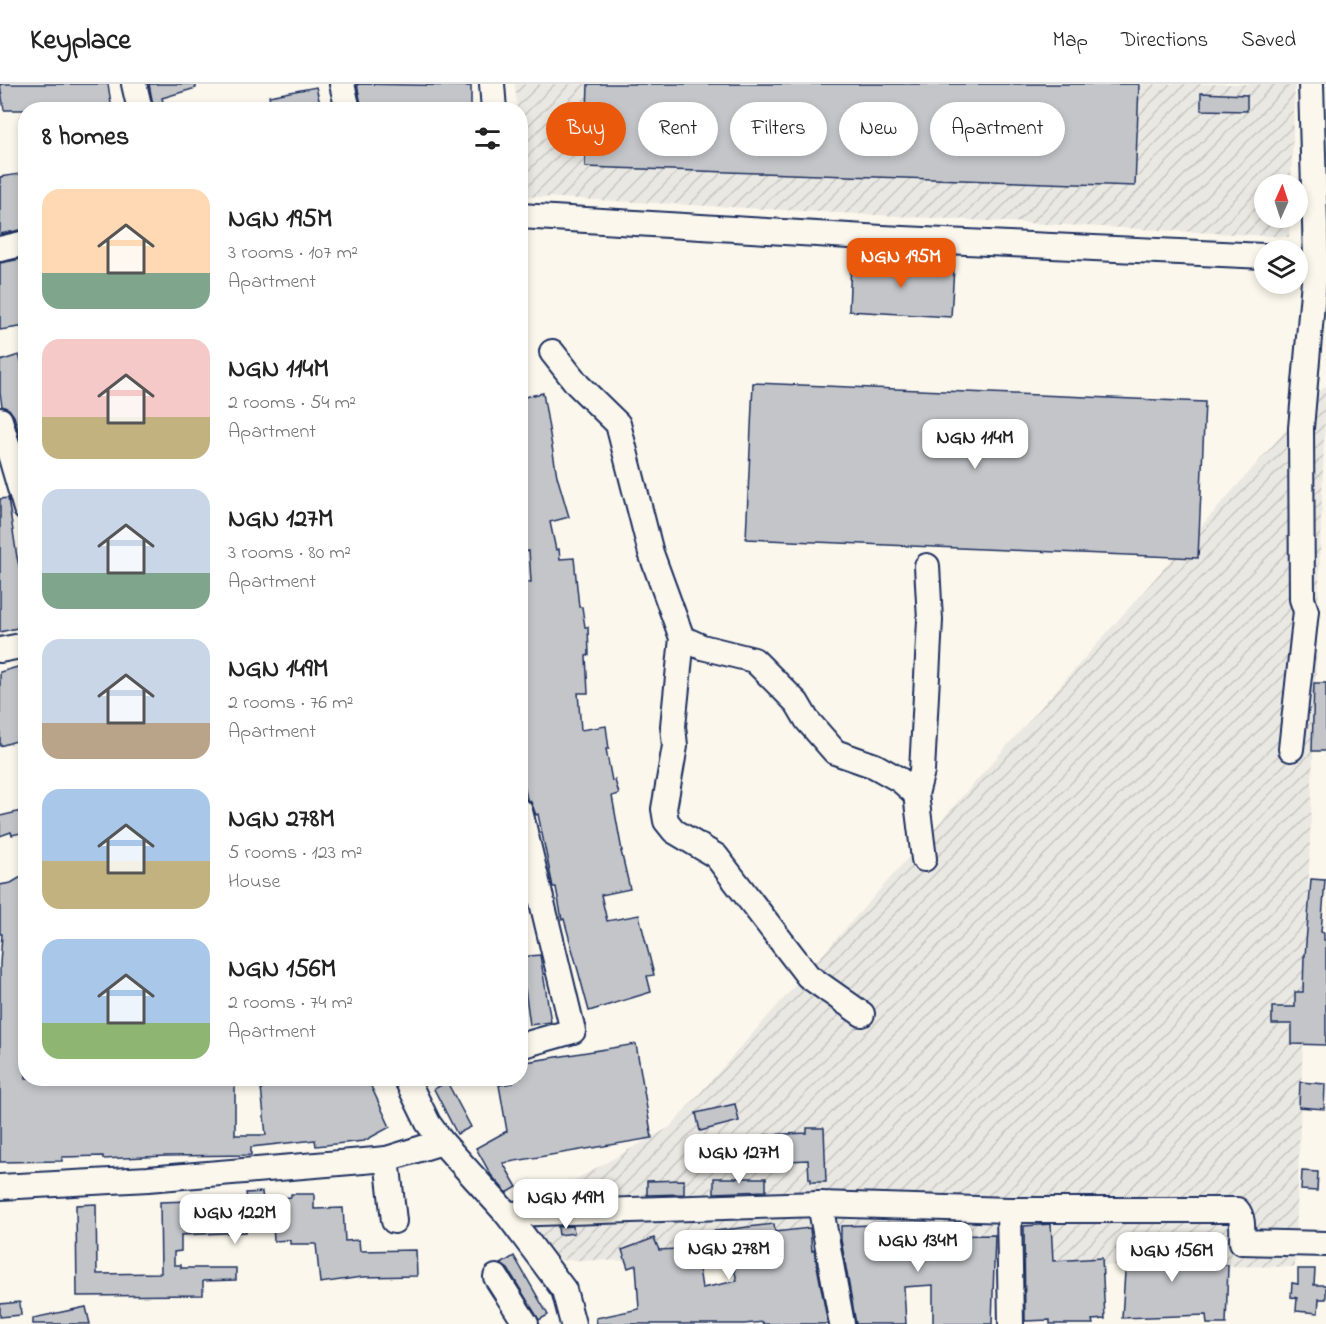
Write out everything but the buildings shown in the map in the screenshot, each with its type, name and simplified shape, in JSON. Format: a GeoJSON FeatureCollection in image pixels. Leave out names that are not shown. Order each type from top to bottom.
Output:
{"type":"FeatureCollection","features":[{"type":"Feature","properties":{"kind":"street"},"geometry":{"type":"LineString","coordinates":[[134,84],[138,102]]}},
{"type":"Feature","properties":{"kind":"street"},"geometry":{"type":"LineString","coordinates":[[342,84],[346,102]]}},
{"type":"Feature","properties":{"kind":"street"},"geometry":{"type":"LineString","coordinates":[[492,84],[493,102]]}},
{"type":"Feature","properties":{"kind":"street"},"geometry":{"type":"LineString","coordinates":[[1291,749],[1306,611],[1302,599],[1301,428],[1313,258],[1311,84]]}},
{"type":"Feature","properties":{"kind":"street"},"geometry":{"type":"LineString","coordinates":[[528,216],[882,238],[1254,256]]}},
{"type":"Feature","properties":{"kind":"street"},"geometry":{"type":"LineString","coordinates":[[0,249],[18,245]]}},
{"type":"Feature","properties":{"kind":"street"},"geometry":{"type":"LineString","coordinates":[[552,352],[579,385],[618,424],[651,553],[682,638],[673,726],[675,746],[664,809],[666,821],[674,831],[716,856],[808,976],[862,1014]]}},
{"type":"Feature","properties":{"kind":"street"},"geometry":{"type":"LineString","coordinates":[[0,420],[18,482]]}},
{"type":"Feature","properties":{"kind":"street"},"geometry":{"type":"LineString","coordinates":[[924,860],[916,794],[922,771],[930,620],[927,566]]}},
{"type":"Feature","properties":{"kind":"street"},"geometry":{"type":"LineString","coordinates":[[682,638],[702,647],[754,660],[796,703],[807,720],[835,752],[875,766],[900,780],[916,794]]}},
{"type":"Feature","properties":{"kind":"street"},"geometry":{"type":"LineString","coordinates":[[0,650],[18,647]]}},
{"type":"Feature","properties":{"kind":"street"},"geometry":{"type":"LineString","coordinates":[[528,844],[573,1031],[528,1044]]}},
{"type":"Feature","properties":{"kind":"street"},"geometry":{"type":"LineString","coordinates":[[410,1086],[428,1123],[442,1142],[507,1214],[564,1290],[573,1324]]}},
{"type":"Feature","properties":{"kind":"street"},"geometry":{"type":"LineString","coordinates":[[0,1187],[148,1179],[387,1159],[442,1142]]}},
{"type":"Feature","properties":{"kind":"street"},"geometry":{"type":"LineString","coordinates":[[387,1159],[394,1221]]}},
{"type":"Feature","properties":{"kind":"street"},"geometry":{"type":"LineString","coordinates":[[507,1214],[820,1204],[1009,1210],[1237,1210],[1240,1211],[1242,1219],[1242,1242],[1326,1244]]}},
{"type":"Feature","properties":{"kind":"street"},"geometry":{"type":"LineString","coordinates":[[820,1204],[842,1324]]}},
{"type":"Feature","properties":{"kind":"street"},"geometry":{"type":"LineString","coordinates":[[1009,1210],[1011,1324]]}},
{"type":"Feature","properties":{"kind":"street"},"geometry":{"type":"LineString","coordinates":[[496,1278],[526,1324]]}},
{"type":"Feature","properties":{"kind":"shaded area"},"geometry":{"type":"Polygon","coordinates":[[[515,84],[1295,84],[1291,174],[1254,174],[1254,228],[1289,228],[1289,237],[528,196],[528,102],[516,102],[515,84]]]}},
{"type":"Feature","properties":{"kind":"shaded area"},"geometry":{"type":"Polygon","coordinates":[[[1326,385],[1295,1267],[548,1260],[526,1207],[670,1127],[1326,385]]]}}]}
